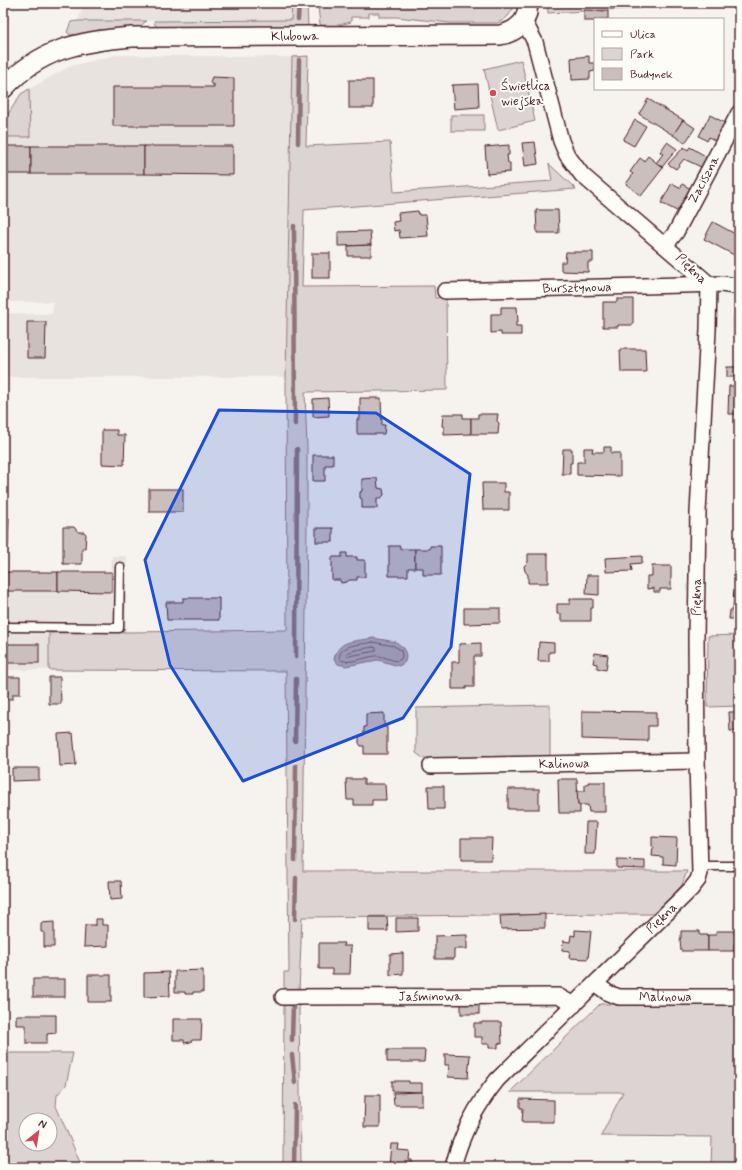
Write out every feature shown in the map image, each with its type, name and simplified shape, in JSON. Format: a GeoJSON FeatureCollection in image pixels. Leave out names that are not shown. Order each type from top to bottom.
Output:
{"type":"FeatureCollection","features":[{"type":"Feature","properties":{"kind":"street","name":"Klubowa"},"geometry":{"type":"LineString","coordinates":[[3,90],[26,68],[43,57],[62,49],[94,40],[132,37],[500,35],[509,33],[516,29],[526,12]]}},
{"type":"Feature","properties":{"kind":"street","name":"Piękna"},"geometry":{"type":"LineString","coordinates":[[453,1167],[467,1126],[490,1088],[692,889],[698,880],[700,866],[697,761],[698,512],[708,330],[709,284],[666,246],[599,191],[574,166],[561,141],[526,12]]}},
{"type":"Feature","properties":{"kind":"street","name":"Zaciszna"},"geometry":{"type":"LineString","coordinates":[[666,246],[676,232],[739,113]]}},
{"type":"Feature","properties":{"kind":"street","name":"Bursztynowa"},"geometry":{"type":"LineString","coordinates":[[445,291],[709,284],[728,284],[739,288]]}},
{"type":"Feature","properties":{"kind":"street","name":"Kalinowa"},"geometry":{"type":"LineString","coordinates":[[431,766],[697,761]]}},
{"type":"Feature","properties":{"kind":"street","name":"Malinowa"},"geometry":{"type":"LineString","coordinates":[[596,984],[608,993],[619,997],[739,997]]}},
{"type":"Feature","properties":{"kind":"street","name":"Jaśminowa"},"geometry":{"type":"LineString","coordinates":[[284,997],[558,996],[574,1005]]}},
{"type":"Feature","properties":{"kind":"lane"},"geometry":{"type":"LineString","coordinates":[[3,627],[119,628],[120,567]]}},
{"type":"Feature","properties":{"kind":"lane"},"geometry":{"type":"LineString","coordinates":[[700,866],[739,866]]}},
{"type":"Feature","properties":{"kind":"highlighted area"},"geometry":{"type":"Polygon","coordinates":[[[219,410],[376,413],[470,474],[451,647],[403,718],[243,781],[170,665],[145,560],[219,410]]]}},
{"type":"Feature","properties":{"kind":"shaded area"},"geometry":{"type":"Polygon","coordinates":[[[84,3],[292,3],[292,20],[78,21],[84,3]]]}},
{"type":"Feature","properties":{"kind":"shaded area"},"geometry":{"type":"Polygon","coordinates":[[[116,55],[292,57],[286,377],[3,377],[3,313],[52,314],[53,302],[3,302],[3,137],[30,136],[29,89],[70,66],[116,55]]]}},
{"type":"Feature","properties":{"kind":"shaded area"},"geometry":{"type":"Polygon","coordinates":[[[112,556],[127,556],[126,632],[50,633],[49,670],[3,670],[3,572],[111,572],[112,556]]]}},
{"type":"Feature","properties":{"kind":"green space"},"geometry":{"type":"Polygon","coordinates":[[[292,3],[307,3],[308,27],[159,28],[155,25],[154,21],[291,20],[292,3]]]}},
{"type":"Feature","properties":{"kind":"green space"},"geometry":{"type":"Polygon","coordinates":[[[455,3],[514,3],[513,9],[508,16],[504,20],[497,23],[450,23],[397,17],[379,17],[379,13],[369,13],[369,17],[351,17],[351,22],[327,28],[320,24],[318,7],[455,3]]]}},
{"type":"Feature","properties":{"kind":"green space"},"geometry":{"type":"Polygon","coordinates":[[[547,3],[644,3],[641,8],[548,13],[547,3]]]}},
{"type":"Feature","properties":{"kind":"green space"},"geometry":{"type":"Polygon","coordinates":[[[146,21],[137,30],[98,30],[88,34],[70,35],[67,32],[71,22],[146,21]]]}},
{"type":"Feature","properties":{"kind":"green space"},"geometry":{"type":"Polygon","coordinates":[[[308,56],[306,146],[390,142],[394,192],[552,181],[549,164],[576,189],[304,210],[302,287],[434,286],[435,298],[446,297],[447,390],[305,392],[307,522],[303,871],[687,871],[682,885],[657,914],[302,917],[299,992],[284,992],[284,972],[289,972],[286,671],[49,670],[49,633],[287,630],[286,377],[292,57],[308,56]]]}},
{"type":"Feature","properties":{"kind":"green space"},"geometry":{"type":"Polygon","coordinates":[[[521,60],[535,121],[498,130],[484,69],[521,60]]]}},
{"type":"Feature","properties":{"kind":"green space"},"geometry":{"type":"Polygon","coordinates":[[[29,89],[30,137],[3,137],[3,122],[21,94],[29,89]]]}},
{"type":"Feature","properties":{"kind":"green space"},"geometry":{"type":"Polygon","coordinates":[[[451,115],[484,115],[484,131],[451,131],[451,115]]]}},
{"type":"Feature","properties":{"kind":"green space"},"geometry":{"type":"Polygon","coordinates":[[[739,635],[739,706],[707,707],[708,636],[739,635]]]}},
{"type":"Feature","properties":{"kind":"green space"},"geometry":{"type":"Polygon","coordinates":[[[550,705],[550,757],[423,758],[416,753],[416,708],[550,705]]]}},
{"type":"Feature","properties":{"kind":"green space"},"geometry":{"type":"Polygon","coordinates":[[[739,1003],[739,1167],[711,1167],[712,1137],[601,1136],[623,1092],[510,1092],[600,1004],[739,1003]]]}},
{"type":"Feature","properties":{"kind":"green space"},"geometry":{"type":"Polygon","coordinates":[[[299,1004],[301,1167],[283,1167],[284,1005],[299,1004]]]}},
{"type":"Feature","properties":{"kind":"green space"},"geometry":{"type":"Polygon","coordinates":[[[3,1053],[73,1053],[66,1085],[57,1095],[56,1106],[82,1167],[3,1167],[3,1053]]]}},
{"type":"Feature","properties":{"kind":"water"},"geometry":{"type":"Polygon","coordinates":[[[373,638],[396,642],[404,648],[406,656],[405,662],[399,666],[378,660],[346,666],[338,664],[334,659],[336,652],[344,644],[373,638]]]}},
{"type":"Feature","properties":{"kind":"building"},"geometry":{"type":"Polygon","coordinates":[[[584,10],[608,11],[608,18],[594,18],[594,21],[584,21],[584,10]]]}},
{"type":"Feature","properties":{"kind":"building"},"geometry":{"type":"Polygon","coordinates":[[[589,56],[589,63],[594,63],[594,71],[590,72],[590,79],[572,80],[571,58],[589,56]]]}},
{"type":"Feature","properties":{"kind":"building"},"geometry":{"type":"Polygon","coordinates":[[[212,77],[234,78],[234,126],[113,126],[113,87],[214,87],[214,84],[212,85],[210,82],[212,77]]]}},
{"type":"Feature","properties":{"kind":"building"},"geometry":{"type":"Polygon","coordinates":[[[349,80],[373,80],[373,108],[349,108],[349,80]]]}},
{"type":"Feature","properties":{"kind":"building"},"geometry":{"type":"Polygon","coordinates":[[[478,84],[479,107],[454,109],[452,85],[478,84]]]}},
{"type":"Feature","properties":{"kind":"building"},"geometry":{"type":"Polygon","coordinates":[[[648,99],[683,120],[673,135],[639,114],[648,99]]]}},
{"type":"Feature","properties":{"kind":"building"},"geometry":{"type":"Polygon","coordinates":[[[710,115],[727,124],[717,142],[709,137],[707,141],[699,136],[710,115]]]}},
{"type":"Feature","properties":{"kind":"building"},"geometry":{"type":"Polygon","coordinates":[[[635,120],[646,126],[634,146],[623,140],[635,120]]]}},
{"type":"Feature","properties":{"kind":"building"},"geometry":{"type":"Polygon","coordinates":[[[683,120],[695,128],[685,143],[673,135],[683,120]]]}},
{"type":"Feature","properties":{"kind":"building"},"geometry":{"type":"Polygon","coordinates":[[[535,142],[538,164],[525,166],[522,143],[535,142]]]}},
{"type":"Feature","properties":{"kind":"building"},"geometry":{"type":"Polygon","coordinates":[[[667,142],[677,149],[662,167],[656,163],[663,154],[660,152],[667,142]]]}},
{"type":"Feature","properties":{"kind":"building"},"geometry":{"type":"Polygon","coordinates":[[[509,145],[509,155],[507,155],[508,163],[510,163],[510,172],[487,174],[485,147],[509,145]]]}},
{"type":"Feature","properties":{"kind":"building"},"geometry":{"type":"Polygon","coordinates":[[[3,146],[31,146],[31,174],[6,174],[6,177],[3,177],[3,146]]]}},
{"type":"Feature","properties":{"kind":"building"},"geometry":{"type":"Polygon","coordinates":[[[31,146],[144,146],[144,174],[31,174],[31,146]]]}},
{"type":"Feature","properties":{"kind":"building"},"geometry":{"type":"Polygon","coordinates":[[[144,146],[233,146],[233,175],[144,174],[144,146]]]}},
{"type":"Feature","properties":{"kind":"building"},"geometry":{"type":"Polygon","coordinates":[[[684,147],[688,150],[690,147],[707,157],[701,167],[684,159],[676,169],[668,164],[684,147]]]}},
{"type":"Feature","properties":{"kind":"building"},"geometry":{"type":"Polygon","coordinates":[[[648,156],[663,168],[641,196],[626,184],[633,174],[630,172],[640,158],[644,161],[648,156]]]}},
{"type":"Feature","properties":{"kind":"building"},"geometry":{"type":"Polygon","coordinates":[[[672,183],[681,188],[682,184],[693,190],[681,213],[661,203],[672,183]]]}},
{"type":"Feature","properties":{"kind":"building"},"geometry":{"type":"Polygon","coordinates":[[[536,210],[558,210],[559,233],[537,233],[536,210]]]}},
{"type":"Feature","properties":{"kind":"building"},"geometry":{"type":"Polygon","coordinates":[[[418,211],[419,215],[426,215],[428,236],[400,238],[399,230],[394,231],[393,222],[399,221],[398,213],[418,211]]]}},
{"type":"Feature","properties":{"kind":"building"},"geometry":{"type":"Polygon","coordinates":[[[713,222],[739,236],[739,251],[736,256],[704,239],[713,222]]]}},
{"type":"Feature","properties":{"kind":"building"},"geometry":{"type":"Polygon","coordinates":[[[370,231],[371,245],[338,246],[338,232],[370,231]]]}},
{"type":"Feature","properties":{"kind":"building"},"geometry":{"type":"Polygon","coordinates":[[[371,245],[371,256],[348,256],[348,246],[371,245]]]}},
{"type":"Feature","properties":{"kind":"building"},"geometry":{"type":"Polygon","coordinates":[[[566,252],[593,252],[593,262],[588,262],[588,272],[561,271],[561,262],[565,262],[566,252]]]}},
{"type":"Feature","properties":{"kind":"building"},"geometry":{"type":"Polygon","coordinates":[[[312,253],[330,253],[330,278],[312,278],[312,253]]]}},
{"type":"Feature","properties":{"kind":"building"},"geometry":{"type":"Polygon","coordinates":[[[617,299],[633,299],[633,325],[603,327],[603,302],[617,302],[617,299]]]}},
{"type":"Feature","properties":{"kind":"building"},"geometry":{"type":"Polygon","coordinates":[[[501,307],[517,307],[518,322],[516,322],[516,326],[521,326],[521,335],[501,335],[501,332],[491,333],[491,314],[501,314],[501,307]]]}},
{"type":"Feature","properties":{"kind":"building"},"geometry":{"type":"Polygon","coordinates":[[[734,316],[739,316],[739,336],[734,336],[734,316]]]}},
{"type":"Feature","properties":{"kind":"building"},"geometry":{"type":"Polygon","coordinates":[[[27,322],[46,322],[45,358],[27,358],[27,322]]]}},
{"type":"Feature","properties":{"kind":"building"},"geometry":{"type":"Polygon","coordinates":[[[620,349],[645,349],[646,372],[621,372],[620,349]]]}},
{"type":"Feature","properties":{"kind":"building"},"geometry":{"type":"Polygon","coordinates":[[[727,367],[739,367],[739,377],[727,377],[727,367]]]}},
{"type":"Feature","properties":{"kind":"building"},"geometry":{"type":"Polygon","coordinates":[[[729,386],[739,386],[739,404],[737,414],[728,414],[729,386]]]}},
{"type":"Feature","properties":{"kind":"building"},"geometry":{"type":"Polygon","coordinates":[[[328,398],[329,416],[313,417],[313,399],[328,398]]]}},
{"type":"Feature","properties":{"kind":"building"},"geometry":{"type":"Polygon","coordinates":[[[360,398],[381,398],[382,425],[385,425],[384,434],[357,434],[357,419],[360,419],[360,398]]]}},
{"type":"Feature","properties":{"kind":"building"},"geometry":{"type":"Polygon","coordinates":[[[443,414],[463,414],[463,418],[471,418],[471,434],[444,435],[444,427],[442,426],[443,414]]]}},
{"type":"Feature","properties":{"kind":"building"},"geometry":{"type":"Polygon","coordinates":[[[478,414],[498,414],[498,434],[471,434],[471,418],[478,418],[478,414]]]}},
{"type":"Feature","properties":{"kind":"building"},"geometry":{"type":"Polygon","coordinates":[[[102,430],[117,430],[117,435],[125,435],[124,465],[102,464],[102,430]]]}},
{"type":"Feature","properties":{"kind":"building"},"geometry":{"type":"Polygon","coordinates":[[[604,447],[611,447],[611,453],[620,453],[620,476],[577,475],[577,462],[584,462],[584,448],[593,448],[592,452],[604,452],[604,447]]]}},
{"type":"Feature","properties":{"kind":"building"},"geometry":{"type":"Polygon","coordinates":[[[563,449],[572,449],[570,474],[562,474],[563,449]]]}},
{"type":"Feature","properties":{"kind":"building"},"geometry":{"type":"Polygon","coordinates":[[[313,455],[333,455],[333,465],[325,465],[325,481],[313,481],[313,455]]]}},
{"type":"Feature","properties":{"kind":"building"},"geometry":{"type":"Polygon","coordinates":[[[377,478],[378,488],[383,489],[384,495],[381,498],[377,498],[377,508],[362,508],[360,492],[362,491],[362,479],[377,478]]]}},
{"type":"Feature","properties":{"kind":"building"},"geometry":{"type":"Polygon","coordinates":[[[482,483],[504,483],[504,492],[509,492],[509,510],[483,510],[482,483]]]}},
{"type":"Feature","properties":{"kind":"building"},"geometry":{"type":"Polygon","coordinates":[[[149,489],[183,489],[183,512],[149,512],[149,489]]]}},
{"type":"Feature","properties":{"kind":"building"},"geometry":{"type":"Polygon","coordinates":[[[3,518],[9,518],[8,546],[3,546],[3,518]]]}},
{"type":"Feature","properties":{"kind":"building"},"geometry":{"type":"Polygon","coordinates":[[[63,527],[74,527],[78,532],[84,532],[86,534],[85,548],[82,548],[82,564],[63,564],[63,527]]]}},
{"type":"Feature","properties":{"kind":"building"},"geometry":{"type":"Polygon","coordinates":[[[316,528],[333,528],[333,542],[316,542],[316,528]]]}},
{"type":"Feature","properties":{"kind":"building"},"geometry":{"type":"Polygon","coordinates":[[[389,546],[400,546],[400,549],[415,549],[415,568],[408,568],[408,576],[389,576],[389,546]]]}},
{"type":"Feature","properties":{"kind":"building"},"geometry":{"type":"Polygon","coordinates":[[[430,546],[441,546],[441,575],[423,575],[423,568],[415,568],[415,549],[430,549],[430,546]]]}},
{"type":"Feature","properties":{"kind":"building"},"geometry":{"type":"Polygon","coordinates":[[[342,553],[347,553],[347,557],[357,557],[357,560],[365,560],[365,577],[357,577],[357,580],[349,580],[341,583],[340,580],[332,580],[332,557],[342,557],[342,553]]]}},
{"type":"Feature","properties":{"kind":"building"},"geometry":{"type":"Polygon","coordinates":[[[528,554],[548,554],[548,583],[528,583],[528,575],[524,566],[528,562],[528,554]]]}},
{"type":"Feature","properties":{"kind":"building"},"geometry":{"type":"Polygon","coordinates":[[[642,556],[642,563],[631,564],[632,571],[606,572],[605,558],[642,556]]]}},
{"type":"Feature","properties":{"kind":"building"},"geometry":{"type":"Polygon","coordinates":[[[652,566],[671,566],[671,589],[660,589],[660,592],[654,592],[654,588],[647,589],[647,576],[652,576],[652,566]]]}},
{"type":"Feature","properties":{"kind":"building"},"geometry":{"type":"Polygon","coordinates":[[[3,572],[58,572],[58,591],[3,591],[3,572]]]}},
{"type":"Feature","properties":{"kind":"building"},"geometry":{"type":"Polygon","coordinates":[[[58,572],[112,572],[112,592],[58,591],[58,572]]]}},
{"type":"Feature","properties":{"kind":"building"},"geometry":{"type":"Polygon","coordinates":[[[587,575],[599,575],[599,595],[586,594],[587,575]]]}},
{"type":"Feature","properties":{"kind":"building"},"geometry":{"type":"Polygon","coordinates":[[[734,592],[739,592],[739,619],[729,619],[730,610],[733,610],[734,592]]]}},
{"type":"Feature","properties":{"kind":"building"},"geometry":{"type":"Polygon","coordinates":[[[183,598],[219,598],[219,620],[167,620],[166,602],[183,602],[183,598]]]}},
{"type":"Feature","properties":{"kind":"building"},"geometry":{"type":"Polygon","coordinates":[[[570,599],[593,599],[591,621],[561,621],[561,614],[557,614],[557,604],[570,604],[570,599]]]}},
{"type":"Feature","properties":{"kind":"building"},"geometry":{"type":"Polygon","coordinates":[[[464,608],[500,608],[500,623],[464,624],[464,608]]]}},
{"type":"Feature","properties":{"kind":"building"},"geometry":{"type":"Polygon","coordinates":[[[539,642],[554,643],[554,652],[549,652],[549,661],[538,661],[539,642]]]}},
{"type":"Feature","properties":{"kind":"building"},"geometry":{"type":"Polygon","coordinates":[[[481,643],[481,656],[474,656],[474,687],[466,687],[466,689],[452,689],[452,662],[459,662],[459,644],[481,643]]]}},
{"type":"Feature","properties":{"kind":"building"},"geometry":{"type":"Polygon","coordinates":[[[3,644],[39,644],[39,663],[3,663],[3,644]]]}},
{"type":"Feature","properties":{"kind":"building"},"geometry":{"type":"Polygon","coordinates":[[[595,653],[608,655],[606,670],[597,668],[597,664],[593,663],[595,653]]]}},
{"type":"Feature","properties":{"kind":"building"},"geometry":{"type":"Polygon","coordinates":[[[3,677],[20,677],[20,694],[13,694],[13,699],[5,699],[5,694],[3,694],[3,677]]]}},
{"type":"Feature","properties":{"kind":"building"},"geometry":{"type":"Polygon","coordinates":[[[49,677],[60,677],[61,704],[49,704],[49,677]]]}},
{"type":"Feature","properties":{"kind":"building"},"geometry":{"type":"Polygon","coordinates":[[[582,711],[656,712],[656,726],[648,726],[648,741],[582,739],[582,711]]]}},
{"type":"Feature","properties":{"kind":"building"},"geometry":{"type":"Polygon","coordinates":[[[729,712],[739,712],[739,738],[738,731],[730,731],[729,712]]]}},
{"type":"Feature","properties":{"kind":"building"},"geometry":{"type":"Polygon","coordinates":[[[384,713],[384,727],[387,727],[387,754],[364,754],[364,746],[361,746],[359,743],[359,738],[361,735],[364,735],[364,727],[366,727],[366,714],[384,713]]]}},
{"type":"Feature","properties":{"kind":"building"},"geometry":{"type":"Polygon","coordinates":[[[73,733],[76,765],[60,766],[58,734],[73,733]]]}},
{"type":"Feature","properties":{"kind":"building"},"geometry":{"type":"Polygon","coordinates":[[[3,736],[6,736],[6,745],[3,745],[3,736]]]}},
{"type":"Feature","properties":{"kind":"building"},"geometry":{"type":"Polygon","coordinates":[[[12,768],[39,768],[39,780],[12,781],[12,768]]]}},
{"type":"Feature","properties":{"kind":"building"},"geometry":{"type":"Polygon","coordinates":[[[346,779],[364,779],[364,784],[385,784],[386,800],[372,800],[372,805],[354,805],[354,800],[347,800],[346,779]]]}},
{"type":"Feature","properties":{"kind":"building"},"geometry":{"type":"Polygon","coordinates":[[[558,779],[577,779],[578,805],[580,805],[580,813],[559,813],[558,779]]]}},
{"type":"Feature","properties":{"kind":"building"},"geometry":{"type":"Polygon","coordinates":[[[588,782],[605,782],[605,812],[589,812],[588,805],[578,805],[577,791],[585,791],[585,784],[588,784],[588,782]]]}},
{"type":"Feature","properties":{"kind":"building"},"geometry":{"type":"Polygon","coordinates":[[[428,786],[444,786],[444,809],[429,809],[428,786]]]}},
{"type":"Feature","properties":{"kind":"building"},"geometry":{"type":"Polygon","coordinates":[[[508,789],[539,789],[539,809],[508,809],[508,789]]]}},
{"type":"Feature","properties":{"kind":"building"},"geometry":{"type":"Polygon","coordinates":[[[586,822],[597,822],[595,854],[585,854],[586,822]]]}},
{"type":"Feature","properties":{"kind":"building"},"geometry":{"type":"Polygon","coordinates":[[[652,837],[677,838],[676,865],[663,864],[663,857],[652,856],[652,837]]]}},
{"type":"Feature","properties":{"kind":"building"},"geometry":{"type":"Polygon","coordinates":[[[461,838],[492,838],[491,860],[461,860],[461,838]]]}},
{"type":"Feature","properties":{"kind":"building"},"geometry":{"type":"Polygon","coordinates":[[[617,860],[645,861],[645,869],[617,868],[617,860]]]}},
{"type":"Feature","properties":{"kind":"building"},"geometry":{"type":"Polygon","coordinates":[[[109,881],[121,881],[122,899],[110,900],[109,881]]]}},
{"type":"Feature","properties":{"kind":"building"},"geometry":{"type":"Polygon","coordinates":[[[545,914],[545,928],[501,929],[500,916],[545,914]]]}},
{"type":"Feature","properties":{"kind":"building"},"geometry":{"type":"Polygon","coordinates":[[[369,917],[387,917],[388,931],[369,931],[369,917]]]}},
{"type":"Feature","properties":{"kind":"building"},"geometry":{"type":"Polygon","coordinates":[[[396,918],[418,918],[418,931],[396,932],[396,918]]]}},
{"type":"Feature","properties":{"kind":"building"},"geometry":{"type":"Polygon","coordinates":[[[96,919],[102,919],[102,925],[108,925],[108,946],[84,947],[85,925],[96,925],[96,919]]]}},
{"type":"Feature","properties":{"kind":"building"},"geometry":{"type":"Polygon","coordinates":[[[54,922],[54,947],[44,947],[44,932],[41,932],[41,923],[54,922]]]}},
{"type":"Feature","properties":{"kind":"building"},"geometry":{"type":"Polygon","coordinates":[[[575,930],[591,931],[588,959],[569,958],[570,951],[562,950],[563,941],[570,942],[571,935],[575,936],[575,930]]]}},
{"type":"Feature","properties":{"kind":"building"},"geometry":{"type":"Polygon","coordinates":[[[681,931],[700,931],[700,935],[708,935],[708,951],[681,951],[681,931]]]}},
{"type":"Feature","properties":{"kind":"building"},"geometry":{"type":"Polygon","coordinates":[[[716,931],[734,931],[736,942],[734,944],[734,951],[708,951],[708,935],[716,935],[716,931]]]}},
{"type":"Feature","properties":{"kind":"building"},"geometry":{"type":"Polygon","coordinates":[[[467,935],[467,949],[454,949],[454,959],[435,959],[435,936],[467,935]]]}},
{"type":"Feature","properties":{"kind":"building"},"geometry":{"type":"Polygon","coordinates":[[[319,943],[344,943],[343,946],[351,946],[350,974],[332,974],[332,969],[319,969],[319,943]]]}},
{"type":"Feature","properties":{"kind":"building"},"geometry":{"type":"Polygon","coordinates":[[[403,953],[403,974],[390,975],[390,954],[403,953]]]}},
{"type":"Feature","properties":{"kind":"building"},"geometry":{"type":"Polygon","coordinates":[[[203,970],[203,992],[185,994],[185,992],[175,992],[175,971],[203,970]]]}},
{"type":"Feature","properties":{"kind":"building"},"geometry":{"type":"Polygon","coordinates":[[[169,972],[170,996],[144,997],[144,973],[169,972]]]}},
{"type":"Feature","properties":{"kind":"building"},"geometry":{"type":"Polygon","coordinates":[[[88,975],[111,975],[111,1002],[88,1002],[88,975]]]}},
{"type":"Feature","properties":{"kind":"building"},"geometry":{"type":"Polygon","coordinates":[[[33,979],[65,979],[65,997],[33,997],[33,979]]]}},
{"type":"Feature","properties":{"kind":"building"},"geometry":{"type":"Polygon","coordinates":[[[461,1001],[479,1001],[479,1014],[461,1014],[461,1001]]]}},
{"type":"Feature","properties":{"kind":"building"},"geometry":{"type":"Polygon","coordinates":[[[16,1015],[56,1015],[56,1033],[47,1034],[47,1043],[26,1043],[26,1025],[16,1025],[16,1015]]]}},
{"type":"Feature","properties":{"kind":"building"},"geometry":{"type":"Polygon","coordinates":[[[173,1019],[202,1019],[201,1040],[192,1040],[191,1042],[184,1043],[184,1040],[173,1040],[173,1019]]]}},
{"type":"Feature","properties":{"kind":"building"},"geometry":{"type":"Polygon","coordinates":[[[501,1022],[502,1044],[498,1043],[498,1048],[489,1048],[489,1044],[482,1044],[482,1037],[474,1037],[474,1023],[501,1022]]]}},
{"type":"Feature","properties":{"kind":"building"},"geometry":{"type":"Polygon","coordinates":[[[387,1050],[425,1050],[424,1062],[387,1062],[387,1050]]]}},
{"type":"Feature","properties":{"kind":"building"},"geometry":{"type":"Polygon","coordinates":[[[445,1054],[470,1055],[468,1078],[448,1077],[449,1065],[445,1065],[445,1054]]]}},
{"type":"Feature","properties":{"kind":"building"},"geometry":{"type":"Polygon","coordinates":[[[392,1081],[422,1083],[422,1092],[392,1091],[392,1081]]]}},
{"type":"Feature","properties":{"kind":"building"},"geometry":{"type":"Polygon","coordinates":[[[422,1092],[422,1105],[394,1105],[393,1093],[422,1092]]]}},
{"type":"Feature","properties":{"kind":"building"},"geometry":{"type":"Polygon","coordinates":[[[365,1095],[380,1095],[380,1127],[364,1127],[365,1095]]]}},
{"type":"Feature","properties":{"kind":"building"},"geometry":{"type":"Polygon","coordinates":[[[520,1099],[554,1100],[554,1122],[522,1122],[523,1108],[520,1108],[520,1099]]]}},
{"type":"Feature","properties":{"kind":"building"},"geometry":{"type":"Polygon","coordinates":[[[391,1144],[399,1144],[398,1150],[410,1151],[409,1160],[412,1160],[412,1167],[389,1167],[391,1144]]]}},
{"type":"Feature","properties":{"kind":"waterway"},"geometry":{"type":"LineString","coordinates":[[298,19],[299,3]]}},
{"type":"Feature","properties":{"kind":"waterway"},"geometry":{"type":"LineString","coordinates":[[298,143],[299,60]]}},
{"type":"Feature","properties":{"kind":"waterway"},"geometry":{"type":"LineString","coordinates":[[294,226],[295,424]]}},
{"type":"Feature","properties":{"kind":"waterway"},"geometry":{"type":"LineString","coordinates":[[296,657],[297,449]]}},
{"type":"Feature","properties":{"kind":"waterway"},"geometry":{"type":"LineString","coordinates":[[295,741],[296,679]]}},
{"type":"Feature","properties":{"kind":"waterway"},"geometry":{"type":"LineString","coordinates":[[295,860],[296,766]]}},
{"type":"Feature","properties":{"kind":"waterway"},"geometry":{"type":"LineString","coordinates":[[295,919],[296,878]]}},
{"type":"Feature","properties":{"kind":"waterway"},"geometry":{"type":"LineString","coordinates":[[292,1040],[293,1004]]}},
{"type":"Feature","properties":{"kind":"waterway"},"geometry":{"type":"LineString","coordinates":[[292,1055],[295,1083]]}},
{"type":"Feature","properties":{"kind":"waterway"},"geometry":{"type":"LineString","coordinates":[[294,1167],[295,1105]]}},
{"type":"Feature","properties":{"kind":"place","name":"Świetlica wiejska"},"geometry":{"type":"Point","coordinates":[493,93]}}]}
